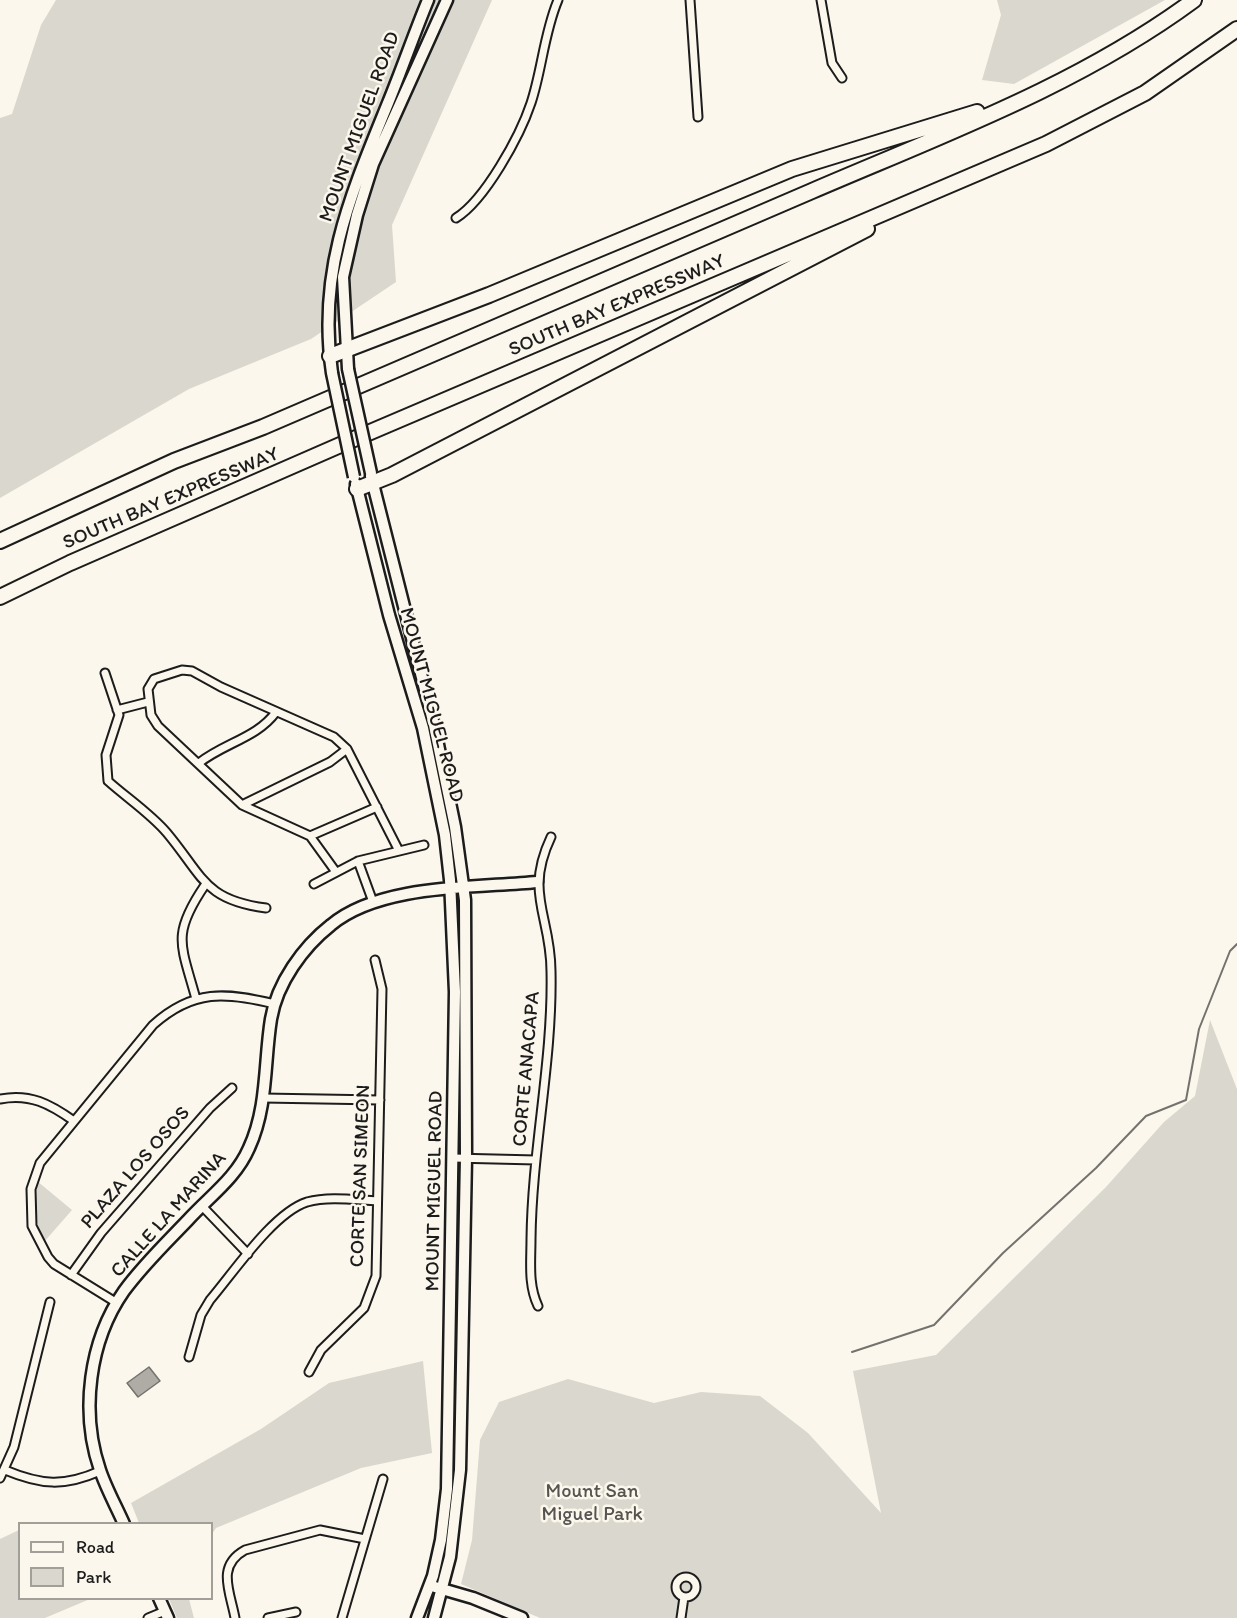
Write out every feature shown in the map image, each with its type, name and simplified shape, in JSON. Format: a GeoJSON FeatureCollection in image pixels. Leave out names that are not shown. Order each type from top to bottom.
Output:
{"type":"FeatureCollection","features":[{"type":"Feature","properties":{"kind":"highway","name":"SOUTH BAY EXPRESSWAY"},"geometry":{"type":"LineString","coordinates":[[0,541],[174,461],[283,418],[1027,96],[1117,51],[1194,0]]}},
{"type":"Feature","properties":{"kind":"highway","name":"SOUTH BAY EXPRESSWAY"},"geometry":{"type":"LineString","coordinates":[[0,597],[70,563],[361,436],[1046,144],[1121,107],[1168,78],[1237,29]]}},
{"type":"Feature","properties":{"kind":"highway"},"geometry":{"type":"LineString","coordinates":[[330,356],[508,287],[792,169],[1027,96]]}},
{"type":"Feature","properties":{"kind":"highway"},"geometry":{"type":"LineString","coordinates":[[356,483],[372,478],[682,326],[783,271],[995,165]]}},
{"type":"Feature","properties":{"kind":"street","name":"MOUNT MIGUEL ROAD"},"geometry":{"type":"LineString","coordinates":[[417,1618],[433,1576],[441,1540],[447,1489],[456,992],[451,890],[445,835],[423,728],[389,615],[356,483],[332,373],[330,300],[342,222],[355,182],[428,0]]}},
{"type":"Feature","properties":{"kind":"street","name":"MOUNT MIGUEL ROAD"},"geometry":{"type":"LineString","coordinates":[[434,1618],[450,1557],[460,1470],[467,991],[463,889],[453,816],[436,735],[372,478],[348,369],[345,350],[343,277],[357,215],[373,164],[447,0]]}},
{"type":"Feature","properties":{"kind":"street"},"geometry":{"type":"LineString","coordinates":[[456,218],[478,200],[501,164],[530,104],[558,0]]}},
{"type":"Feature","properties":{"kind":"street"},"geometry":{"type":"LineString","coordinates":[[690,0],[698,117]]}},
{"type":"Feature","properties":{"kind":"street"},"geometry":{"type":"LineString","coordinates":[[821,0],[832,63],[842,78]]}},
{"type":"Feature","properties":{"kind":"street"},"geometry":{"type":"LineString","coordinates":[[336,872],[310,836],[242,805],[199,762],[158,726],[151,715],[148,702],[148,688],[154,680],[182,670],[192,671],[276,712],[322,730],[346,748],[398,849]]}},
{"type":"Feature","properties":{"kind":"street"},"geometry":{"type":"LineString","coordinates":[[105,673],[119,720],[106,755],[108,782],[166,832],[205,885],[239,904],[266,908]]}},
{"type":"Feature","properties":{"kind":"street"},"geometry":{"type":"LineString","coordinates":[[117,710],[148,702]]}},
{"type":"Feature","properties":{"kind":"street"},"geometry":{"type":"LineString","coordinates":[[199,762],[210,754],[262,728],[276,712]]}},
{"type":"Feature","properties":{"kind":"street"},"geometry":{"type":"LineString","coordinates":[[242,805],[330,762],[346,748]]}},
{"type":"Feature","properties":{"kind":"street"},"geometry":{"type":"LineString","coordinates":[[310,836],[377,807]]}},
{"type":"Feature","properties":{"kind":"street","name":"CORTE ANACAPA"},"geometry":{"type":"LineString","coordinates":[[538,1306],[531,1292],[536,1160],[551,1004],[551,967],[537,882],[540,860],[551,837]]}},
{"type":"Feature","properties":{"kind":"street"},"geometry":{"type":"LineString","coordinates":[[314,884],[358,861],[424,844]]}},
{"type":"Feature","properties":{"kind":"street"},"geometry":{"type":"LineString","coordinates":[[358,861],[373,902]]}},
{"type":"Feature","properties":{"kind":"street","name":"CALLE LA MARINA"},"geometry":{"type":"LineString","coordinates":[[123,1522],[100,1472],[91,1429],[91,1386],[100,1343],[117,1303],[135,1276],[201,1205],[235,1174],[242,1162],[258,1125],[275,1004],[298,957],[332,924],[373,902],[451,890],[537,882]]}},
{"type":"Feature","properties":{"kind":"street"},"geometry":{"type":"LineString","coordinates":[[196,999],[182,947],[182,925],[188,910],[205,885]]}},
{"type":"Feature","properties":{"kind":"street","name":"CORTE SAN SIMEON"},"geometry":{"type":"LineString","coordinates":[[309,1372],[321,1350],[364,1308],[376,1276],[382,988],[375,960]]}},
{"type":"Feature","properties":{"kind":"street"},"geometry":{"type":"LineString","coordinates":[[117,1303],[54,1264],[43,1250],[32,1226],[29,1208],[33,1180],[40,1163],[153,1024],[176,1007],[196,999],[230,995],[275,1004]]}},
{"type":"Feature","properties":{"kind":"street","name":"PLAZA LOS OSOS"},"geometry":{"type":"LineString","coordinates":[[71,1275],[101,1233],[210,1108],[232,1088]]}},
{"type":"Feature","properties":{"kind":"street"},"geometry":{"type":"LineString","coordinates":[[0,1099],[17,1097],[41,1101],[74,1121]]}},
{"type":"Feature","properties":{"kind":"street"},"geometry":{"type":"LineString","coordinates":[[263,1098],[380,1100]]}},
{"type":"Feature","properties":{"kind":"street"},"geometry":{"type":"LineString","coordinates":[[453,1158],[536,1160]]}},
{"type":"Feature","properties":{"kind":"street"},"geometry":{"type":"LineString","coordinates":[[189,1357],[201,1315],[248,1254],[280,1218],[301,1205],[325,1199],[377,1201]]}},
{"type":"Feature","properties":{"kind":"street"},"geometry":{"type":"LineString","coordinates":[[201,1205],[248,1254]]}},
{"type":"Feature","properties":{"kind":"street"},"geometry":{"type":"LineString","coordinates":[[0,1478],[14,1447],[50,1302]]}},
{"type":"Feature","properties":{"kind":"street"},"geometry":{"type":"LineString","coordinates":[[5,1470],[39,1483],[69,1482],[100,1472]]}},
{"type":"Feature","properties":{"kind":"street"},"geometry":{"type":"LineString","coordinates":[[342,1618],[383,1479]]}},
{"type":"Feature","properties":{"kind":"street"},"geometry":{"type":"LineString","coordinates":[[236,1618],[226,1571],[234,1556],[245,1550],[320,1530],[365,1539]]}},
{"type":"Feature","properties":{"kind":"street"},"geometry":{"type":"LineString","coordinates":[[427,1587],[442,1588],[508,1615],[522,1618]]}},
{"type":"Feature","properties":{"kind":"street"},"geometry":{"type":"LineString","coordinates":[[681,1618],[684,1597]]}},
{"type":"Feature","properties":{"kind":"street"},"geometry":{"type":"LineString","coordinates":[[148,1618],[166,1614],[159,1600]]}},
{"type":"Feature","properties":{"kind":"street"},"geometry":{"type":"LineString","coordinates":[[268,1618],[296,1612]]}},
{"type":"Feature","properties":{"kind":"green space"},"geometry":{"type":"Polygon","coordinates":[[[56,0],[492,0],[392,225],[396,282],[311,339],[189,389],[0,498],[0,118],[12,114],[41,25],[56,0]]]}},
{"type":"Feature","properties":{"kind":"green space"},"geometry":{"type":"Polygon","coordinates":[[[997,0],[1165,0],[1014,84],[982,80],[1001,15],[997,0]]]}},
{"type":"Feature","properties":{"kind":"green space","name":"Mount San Miguel Park"},"geometry":{"type":"Polygon","coordinates":[[[1210,1020],[1237,1089],[1237,1618],[540,1618],[461,1584],[472,1540],[480,1440],[499,1402],[568,1379],[654,1403],[701,1392],[760,1396],[808,1433],[881,1513],[853,1371],[936,1355],[1106,1187],[1164,1122],[1195,1096],[1210,1020]]]}},
{"type":"Feature","properties":{"kind":"green space"},"geometry":{"type":"Polygon","coordinates":[[[37,1181],[72,1210],[44,1242],[35,1217],[37,1181]]]}},
{"type":"Feature","properties":{"kind":"green space"},"geometry":{"type":"Polygon","coordinates":[[[423,1361],[432,1453],[361,1468],[216,1528],[213,1532],[213,1522],[139,1522],[131,1503],[261,1429],[329,1383],[423,1361]]]}},
{"type":"Feature","properties":{"kind":"green space"},"geometry":{"type":"Polygon","coordinates":[[[18,1530],[18,1600],[88,1600],[45,1618],[0,1618],[0,1539],[18,1530]]]}},
{"type":"Feature","properties":{"kind":"green space"},"geometry":{"type":"Polygon","coordinates":[[[169,1600],[189,1600],[194,1618],[177,1618],[169,1600]]]}},
{"type":"Feature","properties":{"kind":"shaded area"},"geometry":{"type":"Polygon","coordinates":[[[149,1367],[160,1381],[138,1397],[127,1383],[149,1367]]]}},
{"type":"Feature","properties":{"kind":"waterway"},"geometry":{"type":"LineString","coordinates":[[852,1352],[934,1325],[1003,1253],[1096,1168],[1146,1116],[1186,1100],[1199,1029],[1230,951],[1237,944]]}}]}
